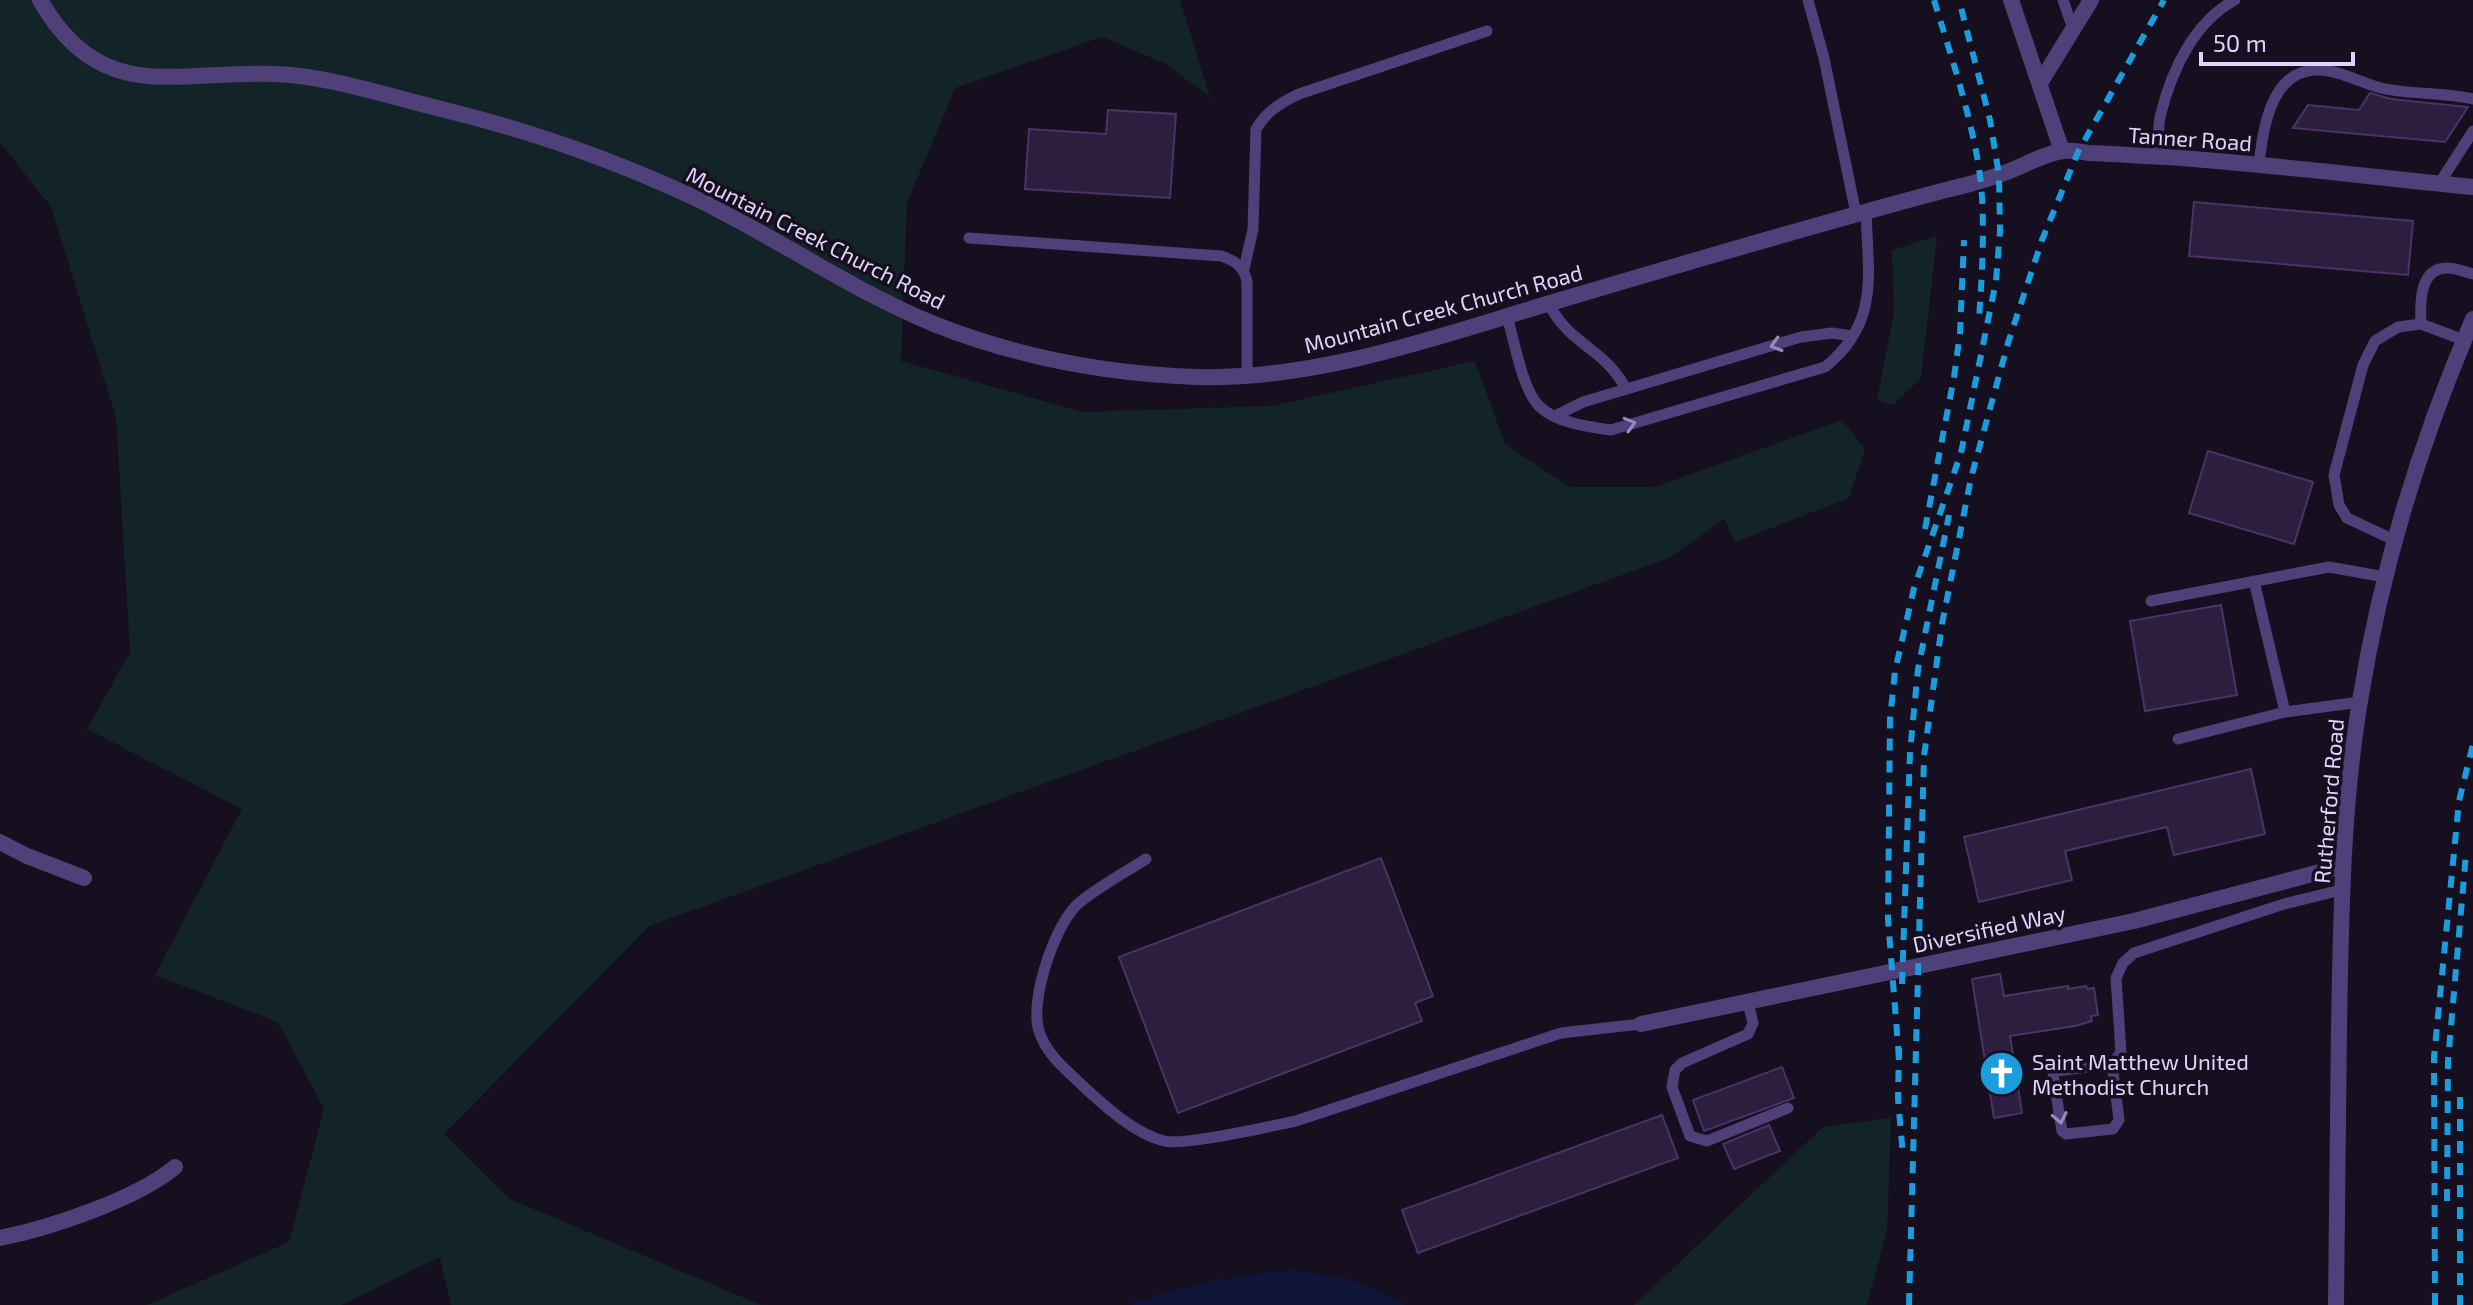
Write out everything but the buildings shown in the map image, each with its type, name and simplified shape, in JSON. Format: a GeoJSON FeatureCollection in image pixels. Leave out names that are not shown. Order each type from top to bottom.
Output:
{"type":"FeatureCollection","features":[{"type":"Feature","properties":{"kind":"street","name":"Mountain Creek Church Road"},"geometry":{"type":"LineString","coordinates":[[40,0],[50,18],[72,43],[116,71],[150,77],[259,73],[312,78],[450,111],[539,137],[619,165],[729,215],[930,322],[988,344],[1054,360],[1137,373],[1247,376],[1326,366],[1981,181],[2062,151]]}},
{"type":"Feature","properties":{"kind":"street"},"geometry":{"type":"LineString","coordinates":[[2011,0],[2062,151]]}},
{"type":"Feature","properties":{"kind":"street"},"geometry":{"type":"LineString","coordinates":[[2040,83],[2091,0]]}},
{"type":"Feature","properties":{"kind":"street","name":"Tanner Road"},"geometry":{"type":"LineString","coordinates":[[2062,151],[2259,165],[2473,187]]}},
{"type":"Feature","properties":{"kind":"street","name":"Rutherford Road"},"geometry":{"type":"LineString","coordinates":[[2336,1305],[2341,890],[2360,702],[2394,540],[2422,448],[2473,319]]}},
{"type":"Feature","properties":{"kind":"street"},"geometry":{"type":"LineString","coordinates":[[0,842],[84,878]]}},
{"type":"Feature","properties":{"kind":"street","name":"Diversified Way"},"geometry":{"type":"LineString","coordinates":[[1641,1024],[2134,921],[2343,866]]}},
{"type":"Feature","properties":{"kind":"street"},"geometry":{"type":"LineString","coordinates":[[0,1238],[70,1219],[158,1181],[175,1167]]}},
{"type":"Feature","properties":{"kind":"lane"},"geometry":{"type":"LineString","coordinates":[[1507,316],[1530,392],[1539,406],[1555,416],[1592,428],[1611,430],[1825,367],[1841,354],[1866,308],[1868,294],[1861,213],[1808,0]]}},
{"type":"Feature","properties":{"kind":"lane"},"geometry":{"type":"LineString","coordinates":[[2063,0],[2073,29]]}},
{"type":"Feature","properties":{"kind":"lane"},"geometry":{"type":"LineString","coordinates":[[2158,157],[2160,115],[2181,58],[2199,30],[2222,7],[2235,0]]}},
{"type":"Feature","properties":{"kind":"lane"},"geometry":{"type":"LineString","coordinates":[[1247,376],[1247,281],[1244,269],[1253,229],[1256,129],[1264,115],[1299,94],[1487,31]]}},
{"type":"Feature","properties":{"kind":"lane"},"geometry":{"type":"LineString","coordinates":[[2259,165],[2271,103],[2279,89],[2298,73],[2330,71],[2386,89],[2473,99]]}},
{"type":"Feature","properties":{"kind":"lane"},"geometry":{"type":"LineString","coordinates":[[2439,184],[2473,131]]}},
{"type":"Feature","properties":{"kind":"lane"},"geometry":{"type":"LineString","coordinates":[[969,238],[1221,256],[1235,261],[1244,269]]}},
{"type":"Feature","properties":{"kind":"lane"},"geometry":{"type":"LineString","coordinates":[[2421,324],[2422,289],[2427,278],[2437,270],[2448,268],[2473,274]]}},
{"type":"Feature","properties":{"kind":"lane"},"geometry":{"type":"LineString","coordinates":[[1549,304],[1561,326],[1616,369],[1626,389]]}},
{"type":"Feature","properties":{"kind":"lane"},"geometry":{"type":"LineString","coordinates":[[2394,540],[2347,518],[2339,505],[2334,475],[2363,365],[2375,341],[2398,327],[2421,324],[2464,340]]}},
{"type":"Feature","properties":{"kind":"lane"},"geometry":{"type":"LineString","coordinates":[[1555,416],[1583,402],[1801,337],[1832,333],[1852,336]]}},
{"type":"Feature","properties":{"kind":"lane"},"geometry":{"type":"LineString","coordinates":[[2151,601],[2329,567],[2385,577]]}},
{"type":"Feature","properties":{"kind":"lane"},"geometry":{"type":"LineString","coordinates":[[2254,581],[2285,712]]}},
{"type":"Feature","properties":{"kind":"lane"},"geometry":{"type":"LineString","coordinates":[[2178,739],[2285,712],[2360,702]]}},
{"type":"Feature","properties":{"kind":"lane"},"geometry":{"type":"LineString","coordinates":[[1146,859],[1077,904],[1060,930],[1045,965],[1038,1004],[1038,1030],[1052,1057],[1119,1118],[1165,1142],[1296,1121],[1561,1033],[1641,1024]]}},
{"type":"Feature","properties":{"kind":"lane"},"geometry":{"type":"LineString","coordinates":[[2112,1064],[2056,1071],[2053,1075],[2062,1131],[2066,1134],[2113,1129],[2119,1120],[2112,1064],[2121,1052],[2116,978],[2123,963],[2134,953],[2284,904],[2341,890]]}},
{"type":"Feature","properties":{"kind":"lane"},"geometry":{"type":"LineString","coordinates":[[1748,1003],[1753,1023],[1748,1034],[1682,1063],[1675,1070],[1672,1087],[1687,1131],[1697,1140],[1707,1141],[1788,1108]]}},
{"type":"Feature","properties":{"kind":"shaded area"},"geometry":{"type":"Polygon","coordinates":[[[0,0],[1180,0],[1210,97],[1164,63],[1102,37],[955,88],[907,203],[901,361],[1083,412],[1271,406],[1475,361],[1505,444],[1570,487],[1655,487],[1842,420],[1865,449],[1849,498],[1735,542],[1724,519],[1669,558],[649,926],[444,1134],[510,1199],[761,1305],[451,1305],[440,1257],[341,1305],[147,1305],[289,1242],[324,1109],[278,1022],[155,975],[242,809],[87,729],[130,652],[116,417],[51,207],[0,142],[0,0]]]}},
{"type":"Feature","properties":{"kind":"shaded area"},"geometry":{"type":"Polygon","coordinates":[[[1937,236],[1921,378],[1893,405],[1877,400],[1894,314],[1892,250],[1937,236]]]}},
{"type":"Feature","properties":{"kind":"shaded area"},"geometry":{"type":"Polygon","coordinates":[[[1891,1118],[1887,1231],[1867,1305],[1634,1305],[1823,1127],[1891,1118]]]}},
{"type":"Feature","properties":{"kind":"water"},"geometry":{"type":"Polygon","coordinates":[[[1288,1271],[1363,1284],[1404,1305],[1130,1305],[1208,1282],[1288,1271]]]}},
{"type":"Feature","properties":{"kind":"railway"},"geometry":{"type":"LineString","coordinates":[[1934,0],[1962,92],[1978,162],[1983,235],[1979,319]]}},
{"type":"Feature","properties":{"kind":"railway"},"geometry":{"type":"LineString","coordinates":[[1899,1058],[1888,919],[1890,719],[1895,671],[1914,588],[1961,453],[1996,281],[2000,231],[1999,175],[1990,120],[1959,0]]}},
{"type":"Feature","properties":{"kind":"railway"},"geometry":{"type":"LineString","coordinates":[[1909,1305],[1924,756],[1942,624],[1971,478],[2008,343],[2042,240],[2078,152],[2164,0]]}},
{"type":"Feature","properties":{"kind":"railway"},"geometry":{"type":"LineString","coordinates":[[1925,529],[1960,333],[1964,240]]}},
{"type":"Feature","properties":{"kind":"railway"},"geometry":{"type":"LineString","coordinates":[[1902,984],[1910,752],[1918,669],[1949,515]]}},
{"type":"Feature","properties":{"kind":"railway"},"geometry":{"type":"LineString","coordinates":[[2435,1305],[2434,1057],[2459,801],[2473,744]]}},
{"type":"Feature","properties":{"kind":"railway"},"geometry":{"type":"LineString","coordinates":[[2447,1201],[2448,1061],[2466,854]]}},
{"type":"Feature","properties":{"kind":"railway"},"geometry":{"type":"LineString","coordinates":[[1899,1048],[1898,1099],[1903,1156]]}},
{"type":"Feature","properties":{"kind":"railway"},"geometry":{"type":"LineString","coordinates":[[2460,1097],[2460,1305]]}},
{"type":"Feature","properties":{"kind":"place","name":"Saint Matthew United Methodist Church"},"geometry":{"type":"Point","coordinates":[2001,1074]}}]}
